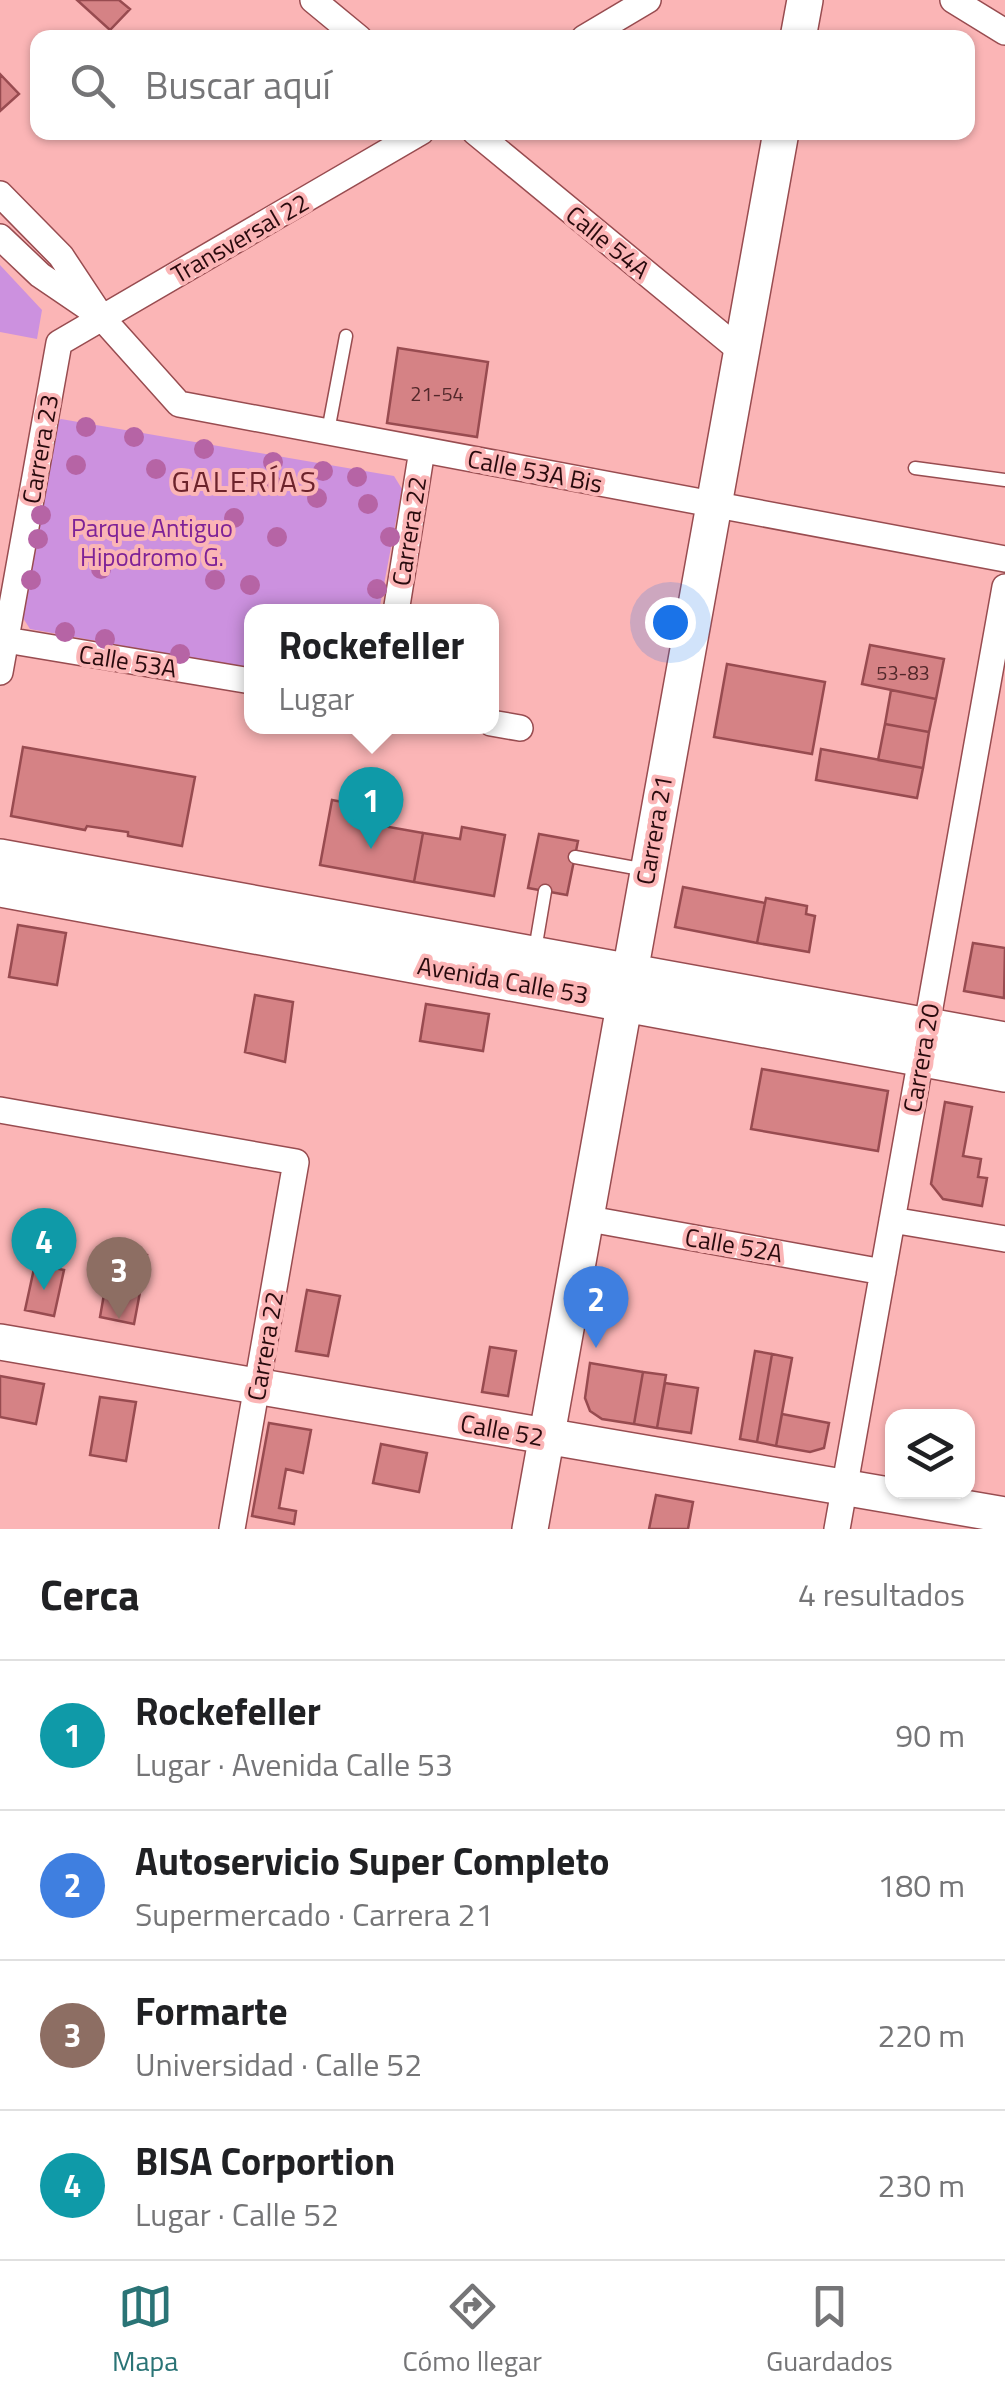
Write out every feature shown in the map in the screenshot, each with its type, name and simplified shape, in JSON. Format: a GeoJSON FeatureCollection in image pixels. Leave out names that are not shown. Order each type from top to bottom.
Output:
{"type":"FeatureCollection","features":[{"type":"Feature","properties":{"kind":"street"},"geometry":{"type":"LineString","coordinates":[[597,30],[648,0]]}},
{"type":"Feature","properties":{"kind":"street"},"geometry":{"type":"LineString","coordinates":[[799,30],[805,0]]}},
{"type":"Feature","properties":{"kind":"street"},"geometry":{"type":"LineString","coordinates":[[952,0],[1005,32]]}},
{"type":"Feature","properties":{"kind":"street"},"geometry":{"type":"LineString","coordinates":[[318,1],[350,30]]}},
{"type":"Feature","properties":{"kind":"street","name":"Transversal 22"},"geometry":{"type":"LineString","coordinates":[[59,343],[407,140]]}},
{"type":"Feature","properties":{"kind":"street","name":"Calle 54A"},"geometry":{"type":"LineString","coordinates":[[485,140],[741,351]]}},
{"type":"Feature","properties":{"kind":"street","name":"Carrera 21"},"geometry":{"type":"LineString","coordinates":[[530,1529],[780,140]]}},
{"type":"Feature","properties":{"kind":"street"},"geometry":{"type":"LineString","coordinates":[[0,194],[61,256],[102,318]]}},
{"type":"Feature","properties":{"kind":"street"},"geometry":{"type":"LineString","coordinates":[[0,236],[40,274],[102,318]]}},
{"type":"Feature","properties":{"kind":"street","name":"Calle 53A Bis"},"geometry":{"type":"LineString","coordinates":[[102,318],[180,404],[1005,559]]}},
{"type":"Feature","properties":{"kind":"street","name":"Carrera 23"},"geometry":{"type":"LineString","coordinates":[[0,672],[59,343]]}},
{"type":"Feature","properties":{"kind":"street","name":"Carrera 22"},"geometry":{"type":"LineString","coordinates":[[397,604],[422,450]]}},
{"type":"Feature","properties":{"kind":"street","name":"Carrera 20"},"geometry":{"type":"LineString","coordinates":[[837,1529],[1005,587]]}},
{"type":"Feature","properties":{"kind":"street","name":"Calle 53A"},"geometry":{"type":"LineString","coordinates":[[6,640],[244,681]]}},
{"type":"Feature","properties":{"kind":"street"},"geometry":{"type":"LineString","coordinates":[[499,724],[520,728]]}},
{"type":"Feature","properties":{"kind":"street","name":"Avenida Calle 53"},"geometry":{"type":"LineString","coordinates":[[0,857],[534,952],[625,985]]}},
{"type":"Feature","properties":{"kind":"street","name":"Avenida Calle 53"},"geometry":{"type":"LineString","coordinates":[[0,889],[625,985],[925,1042],[1005,1074]]}},
{"type":"Feature","properties":{"kind":"street","name":"Avenida Calle 53"},"geometry":{"type":"LineString","coordinates":[[925,1042],[1005,1040]]}},
{"type":"Feature","properties":{"kind":"street","name":"Carrera 22"},"geometry":{"type":"LineString","coordinates":[[0,1110],[296,1162],[232,1529]]}},
{"type":"Feature","properties":{"kind":"street","name":"Calle 52A"},"geometry":{"type":"LineString","coordinates":[[584,1218],[883,1272]]}},
{"type":"Feature","properties":{"kind":"street"},"geometry":{"type":"LineString","coordinates":[[892,1220],[1005,1238]]}},
{"type":"Feature","properties":{"kind":"street","name":"Calle 52"},"geometry":{"type":"LineString","coordinates":[[0,1342],[1005,1515]]}},
{"type":"Feature","properties":{"kind":"lane"},"geometry":{"type":"LineString","coordinates":[[328,432],[346,336]]}},
{"type":"Feature","properties":{"kind":"lane"},"geometry":{"type":"LineString","coordinates":[[916,468],[1005,480]]}},
{"type":"Feature","properties":{"kind":"lane"},"geometry":{"type":"LineString","coordinates":[[575,858],[646,870]]}},
{"type":"Feature","properties":{"kind":"lane"},"geometry":{"type":"LineString","coordinates":[[534,952],[545,892]]}},
{"type":"Feature","properties":{"kind":"green space"},"geometry":{"type":"Polygon","coordinates":[[[0,265],[42,310],[37,339],[0,332],[0,265]]]}},
{"type":"Feature","properties":{"kind":"green space","name":"Parque Antiguo Hipodromo G."},"geometry":{"type":"Polygon","coordinates":[[[61,419],[394,476],[402,489],[380,604],[244,604],[244,668],[30,629],[18,610],[52,425],[61,419]]]}},
{"type":"Feature","properties":{"kind":"building"},"geometry":{"type":"Polygon","coordinates":[[[77,0],[119,0],[130,9],[110,30],[77,0]]]}},
{"type":"Feature","properties":{"kind":"building"},"geometry":{"type":"Polygon","coordinates":[[[0,74],[19,94],[0,111],[0,74]]]}},
{"type":"Feature","properties":{"kind":"building"},"geometry":{"type":"Polygon","coordinates":[[[398,348],[488,362],[477,437],[387,423],[398,348]]]}},
{"type":"Feature","properties":{"kind":"building"},"geometry":{"type":"Polygon","coordinates":[[[870,645],[944,659],[936,699],[862,684],[870,645]]]}},
{"type":"Feature","properties":{"kind":"building"},"geometry":{"type":"Polygon","coordinates":[[[727,664],[825,682],[812,754],[714,737],[727,664]]]}},
{"type":"Feature","properties":{"kind":"building"},"geometry":{"type":"Polygon","coordinates":[[[891,690],[936,699],[929,732],[885,724],[891,690]]]}},
{"type":"Feature","properties":{"kind":"building"},"geometry":{"type":"Polygon","coordinates":[[[885,724],[929,732],[923,768],[878,760],[885,724]]]}},
{"type":"Feature","properties":{"kind":"building"},"geometry":{"type":"Polygon","coordinates":[[[23,747],[195,777],[182,846],[128,836],[128,832],[87,826],[85,830],[11,816],[23,747]]]}},
{"type":"Feature","properties":{"kind":"building"},"geometry":{"type":"Polygon","coordinates":[[[821,749],[923,768],[917,798],[816,780],[821,749]]]}},
{"type":"Feature","properties":{"kind":"building"},"geometry":{"type":"Polygon","coordinates":[[[332,800],[375,808],[372,824],[423,833],[414,882],[320,865],[332,800]]]}},
{"type":"Feature","properties":{"kind":"building"},"geometry":{"type":"Polygon","coordinates":[[[462,827],[505,835],[494,896],[414,882],[423,833],[460,839],[462,827]]]}},
{"type":"Feature","properties":{"kind":"building"},"geometry":{"type":"Polygon","coordinates":[[[539,834],[578,841],[567,895],[528,888],[539,834]]]}},
{"type":"Feature","properties":{"kind":"building"},"geometry":{"type":"Polygon","coordinates":[[[683,887],[765,903],[757,943],[675,927],[683,887]]]}},
{"type":"Feature","properties":{"kind":"building"},"geometry":{"type":"Polygon","coordinates":[[[766,898],[807,906],[806,914],[815,916],[809,952],[757,943],[766,898]]]}},
{"type":"Feature","properties":{"kind":"building"},"geometry":{"type":"Polygon","coordinates":[[[18,925],[66,933],[57,985],[9,977],[18,925]]]}},
{"type":"Feature","properties":{"kind":"building"},"geometry":{"type":"Polygon","coordinates":[[[973,943],[1005,948],[1004,998],[964,991],[973,943]]]}},
{"type":"Feature","properties":{"kind":"building"},"geometry":{"type":"Polygon","coordinates":[[[255,995],[293,1002],[285,1062],[245,1052],[255,995]]]}},
{"type":"Feature","properties":{"kind":"building"},"geometry":{"type":"Polygon","coordinates":[[[426,1004],[489,1014],[483,1051],[420,1041],[426,1004]]]}},
{"type":"Feature","properties":{"kind":"building"},"geometry":{"type":"Polygon","coordinates":[[[762,1069],[888,1091],[878,1151],[751,1129],[762,1069]]]}},
{"type":"Feature","properties":{"kind":"building"},"geometry":{"type":"Polygon","coordinates":[[[945,1102],[972,1107],[963,1156],[981,1159],[978,1177],[987,1178],[982,1206],[943,1199],[931,1184],[945,1102]]]}},
{"type":"Feature","properties":{"kind":"building"},"geometry":{"type":"Polygon","coordinates":[[[112,1249],[147,1255],[134,1324],[100,1317],[112,1249]]]}},
{"type":"Feature","properties":{"kind":"building"},"geometry":{"type":"Polygon","coordinates":[[[35,1264],[64,1270],[54,1316],[25,1310],[35,1264]]]}},
{"type":"Feature","properties":{"kind":"building"},"geometry":{"type":"Polygon","coordinates":[[[307,1290],[340,1296],[328,1356],[296,1351],[307,1290]]]}},
{"type":"Feature","properties":{"kind":"building"},"geometry":{"type":"Polygon","coordinates":[[[490,1347],[516,1351],[508,1396],[482,1392],[490,1347]]]}},
{"type":"Feature","properties":{"kind":"building"},"geometry":{"type":"Polygon","coordinates":[[[755,1351],[772,1354],[757,1442],[740,1439],[755,1351]]]}},
{"type":"Feature","properties":{"kind":"building"},"geometry":{"type":"Polygon","coordinates":[[[772,1354],[792,1358],[776,1446],[757,1442],[772,1354]]]}},
{"type":"Feature","properties":{"kind":"building"},"geometry":{"type":"Polygon","coordinates":[[[590,1363],[643,1372],[634,1424],[602,1419],[590,1411],[585,1398],[590,1363]]]}},
{"type":"Feature","properties":{"kind":"building"},"geometry":{"type":"Polygon","coordinates":[[[643,1372],[666,1375],[657,1428],[634,1424],[643,1372]]]}},
{"type":"Feature","properties":{"kind":"building"},"geometry":{"type":"Polygon","coordinates":[[[0,1376],[44,1384],[36,1424],[0,1417],[0,1376]]]}},
{"type":"Feature","properties":{"kind":"building"},"geometry":{"type":"Polygon","coordinates":[[[665,1383],[698,1388],[691,1433],[657,1428],[665,1383]]]}},
{"type":"Feature","properties":{"kind":"building"},"geometry":{"type":"Polygon","coordinates":[[[100,1397],[136,1402],[126,1461],[90,1455],[100,1397]]]}},
{"type":"Feature","properties":{"kind":"building"},"geometry":{"type":"Polygon","coordinates":[[[782,1414],[829,1423],[824,1448],[810,1452],[776,1446],[782,1414]]]}},
{"type":"Feature","properties":{"kind":"building"},"geometry":{"type":"Polygon","coordinates":[[[269,1423],[311,1430],[303,1473],[286,1469],[279,1508],[296,1511],[294,1524],[252,1516],[269,1423]]]}},
{"type":"Feature","properties":{"kind":"building"},"geometry":{"type":"Polygon","coordinates":[[[381,1444],[427,1453],[419,1492],[373,1483],[381,1444]]]}},
{"type":"Feature","properties":{"kind":"building"},"geometry":{"type":"Polygon","coordinates":[[[656,1495],[693,1502],[688,1529],[649,1529],[656,1495]]]}},
{"type":"Feature","properties":{"kind":"place","name":"Rockefeller"},"geometry":{"type":"Point","coordinates":[371,849]}},
{"type":"Feature","properties":{"kind":"place","name":"BISA Corportion"},"geometry":{"type":"Point","coordinates":[44,1290]}},
{"type":"Feature","properties":{"kind":"place","name":"Formarte"},"geometry":{"type":"Point","coordinates":[119,1319]}},
{"type":"Feature","properties":{"kind":"place","name":"Autoservicio Super Completo"},"geometry":{"type":"Point","coordinates":[596,1348]}},
{"type":"Feature","properties":{"kind":"district","name":"GALERÍAS"},"geometry":{"type":"Point","coordinates":[245,481]}}]}
